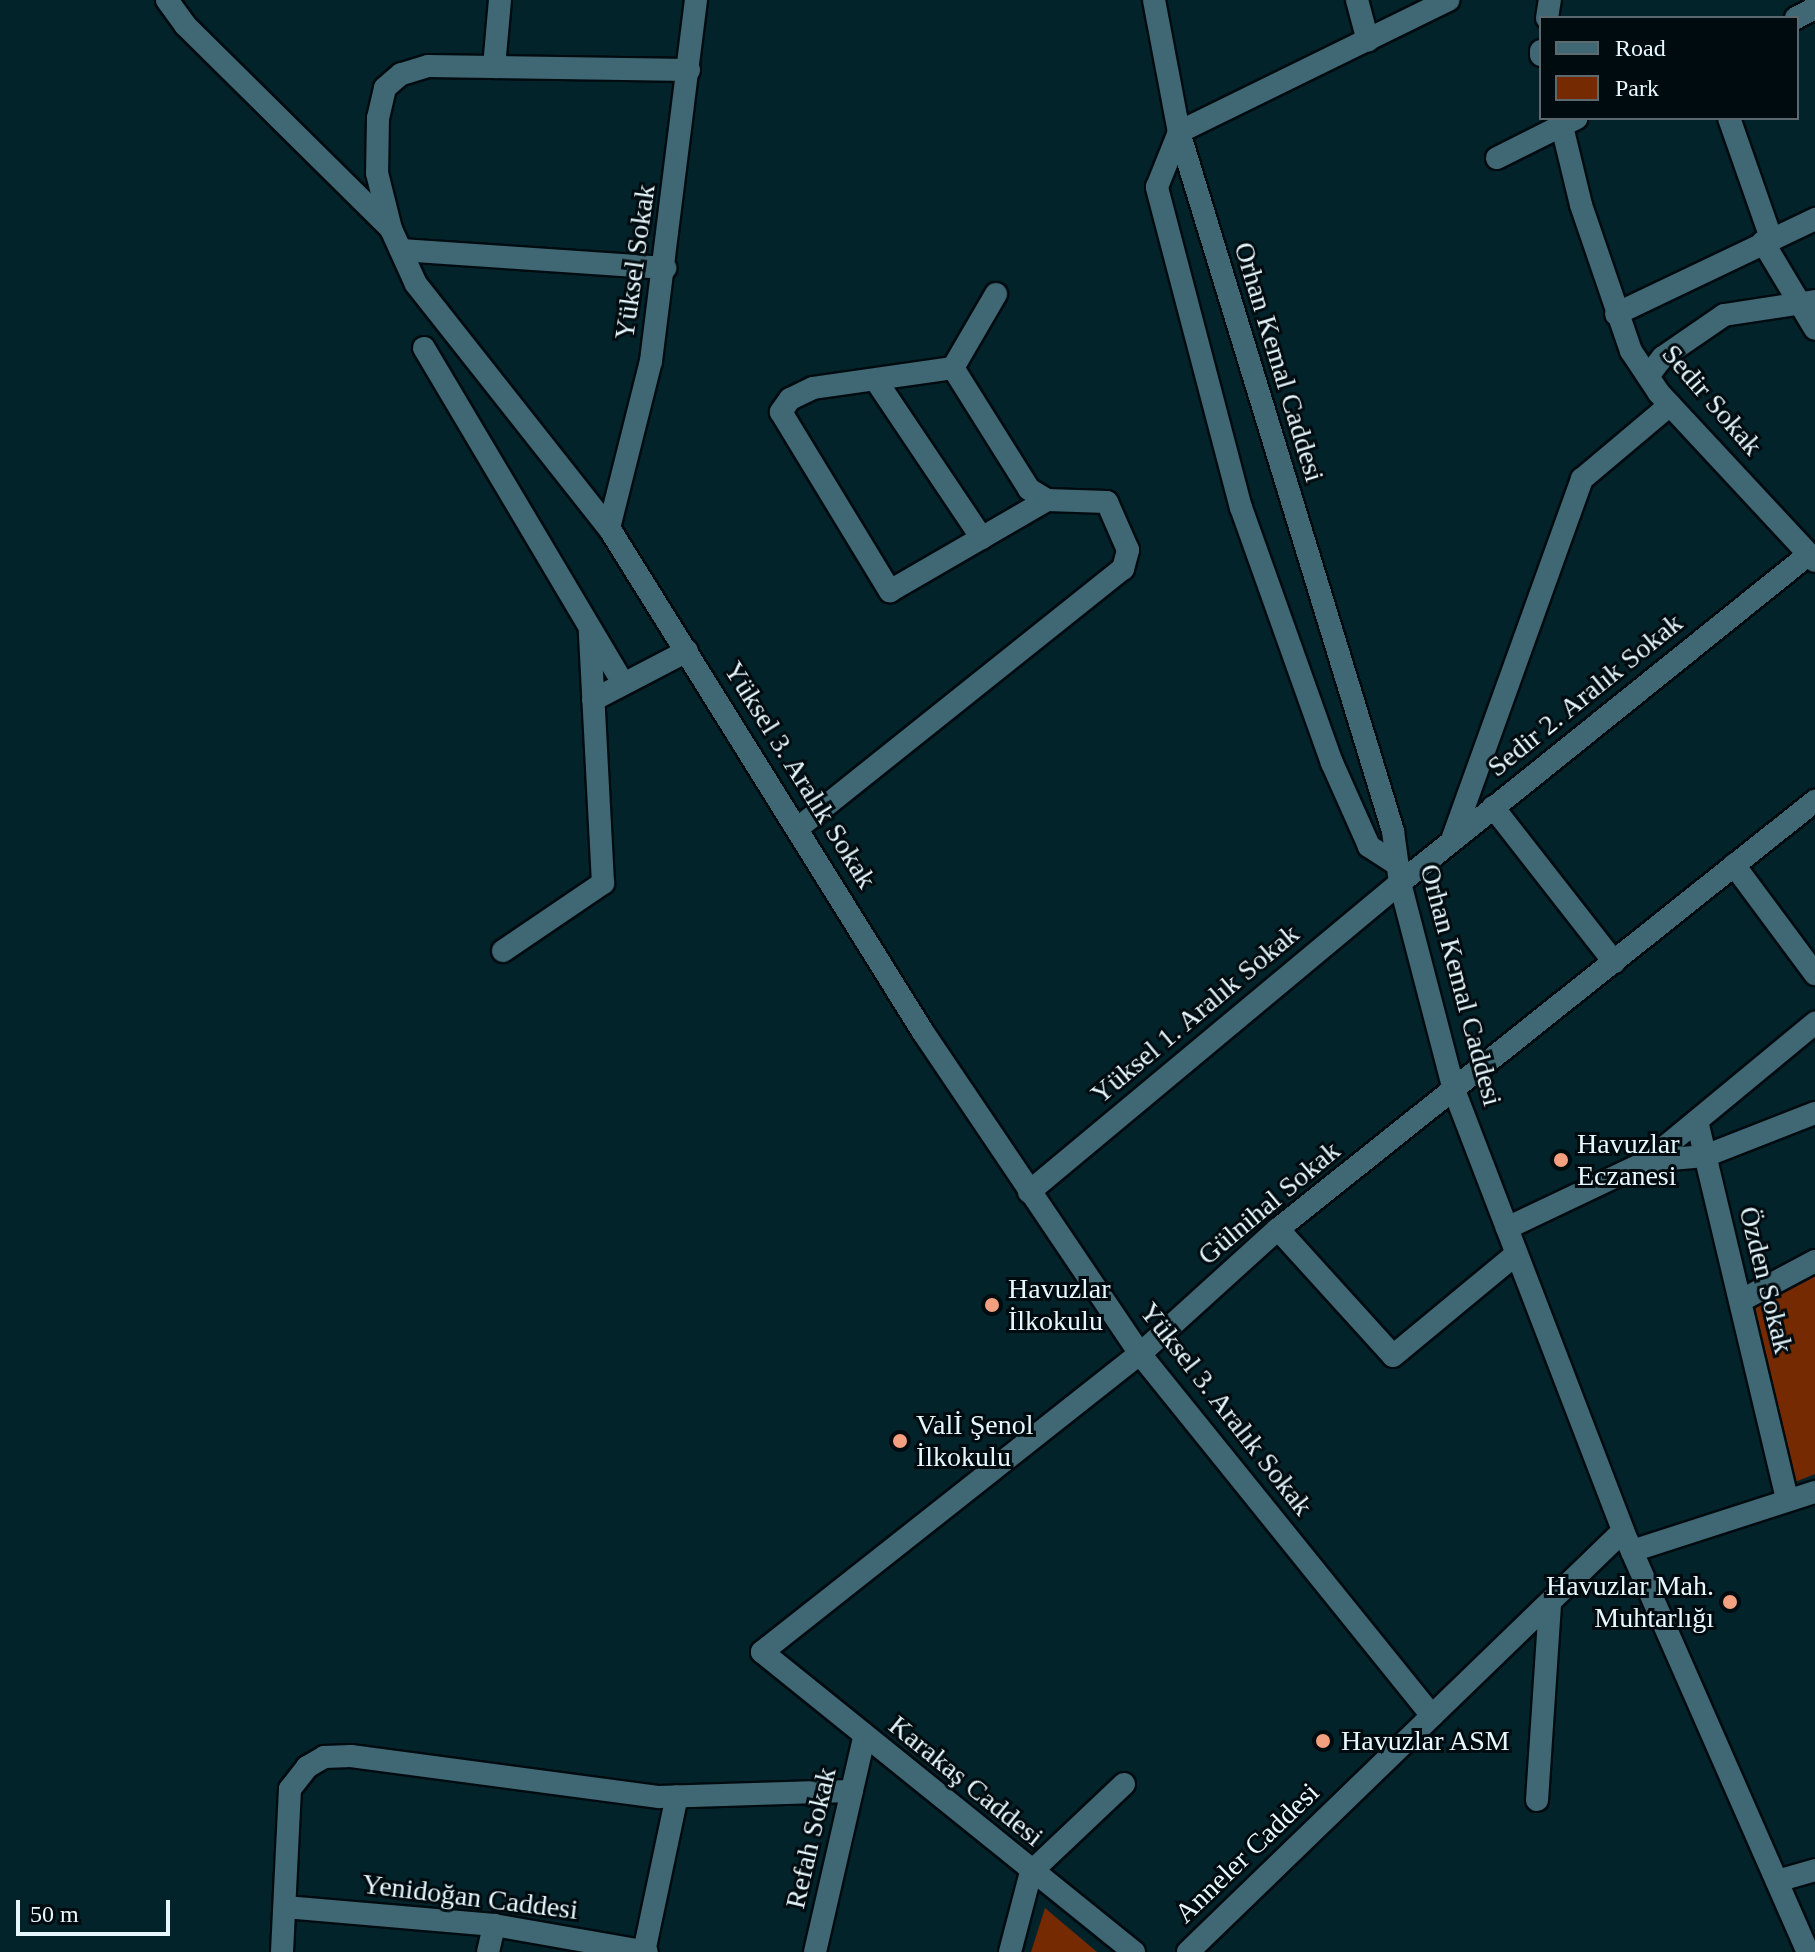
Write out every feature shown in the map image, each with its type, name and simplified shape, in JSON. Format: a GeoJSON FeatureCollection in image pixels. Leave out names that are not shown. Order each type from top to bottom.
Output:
{"type":"FeatureCollection","features":[{"type":"Feature","properties":{"kind":"street"},"geometry":{"type":"LineString","coordinates":[[167,0],[185,25],[391,229]]}},
{"type":"Feature","properties":{"kind":"street"},"geometry":{"type":"LineString","coordinates":[[494,67],[500,0]]}},
{"type":"Feature","properties":{"kind":"street","name":"Yüksel Sokak"},"geometry":{"type":"LineString","coordinates":[[609,528],[651,361],[696,0]]}},
{"type":"Feature","properties":{"kind":"street","name":"Orhan Kemal Caddesi"},"geometry":{"type":"LineString","coordinates":[[1154,0],[1179,132],[1393,831],[1399,874],[1454,1090],[1627,1541],[1808,1952]]}},
{"type":"Feature","properties":{"kind":"street"},"geometry":{"type":"LineString","coordinates":[[1357,0],[1368,41]]}},
{"type":"Feature","properties":{"kind":"street"},"geometry":{"type":"LineString","coordinates":[[1399,874],[1369,846],[1338,777],[1241,508],[1157,187],[1179,132],[1448,0]]}},
{"type":"Feature","properties":{"kind":"street","name":"Yüksel 3. Aralık Sokak"},"geometry":{"type":"LineString","coordinates":[[689,70],[428,66],[401,74],[385,88],[378,118],[377,173],[391,229],[416,284],[609,528],[1029,1192],[1140,1354],[1432,1716]]}},
{"type":"Feature","properties":{"kind":"street"},"geometry":{"type":"LineString","coordinates":[[1497,158],[1566,120]]}},
{"type":"Feature","properties":{"kind":"street","name":"Sedir Sokak"},"geometry":{"type":"LineString","coordinates":[[1566,120],[1616,314],[1648,376],[1670,405],[1812,558]]}},
{"type":"Feature","properties":{"kind":"street"},"geometry":{"type":"LineString","coordinates":[[1730,120],[1767,240],[1806,300],[1815,329]]}},
{"type":"Feature","properties":{"kind":"street"},"geometry":{"type":"LineString","coordinates":[[1616,314],[1815,219]]}},
{"type":"Feature","properties":{"kind":"street"},"geometry":{"type":"LineString","coordinates":[[401,250],[665,268]]}},
{"type":"Feature","properties":{"kind":"street"},"geometry":{"type":"LineString","coordinates":[[996,294],[953,368],[877,382],[813,388],[790,399],[781,412],[890,591],[1047,500]]}},
{"type":"Feature","properties":{"kind":"street"},"geometry":{"type":"LineString","coordinates":[[1648,376],[1663,357],[1724,315],[1806,300]]}},
{"type":"Feature","properties":{"kind":"street"},"geometry":{"type":"LineString","coordinates":[[424,348],[622,682]]}},
{"type":"Feature","properties":{"kind":"street"},"geometry":{"type":"LineString","coordinates":[[798,828],[1123,569],[1128,550],[1107,502],[1047,500],[1029,489],[953,368]]}},
{"type":"Feature","properties":{"kind":"street"},"geometry":{"type":"LineString","coordinates":[[877,382],[982,538]]}},
{"type":"Feature","properties":{"kind":"street"},"geometry":{"type":"LineString","coordinates":[[1452,840],[1582,479],[1670,405]]}},
{"type":"Feature","properties":{"kind":"street","name":"Sedir 2. Aralık Sokak"},"geometry":{"type":"LineString","coordinates":[[1399,874],[1452,840],[1812,558]]}},
{"type":"Feature","properties":{"kind":"street"},"geometry":{"type":"LineString","coordinates":[[503,951],[603,883],[589,627]]}},
{"type":"Feature","properties":{"kind":"street"},"geometry":{"type":"LineString","coordinates":[[593,700],[622,682],[687,651]]}},
{"type":"Feature","properties":{"kind":"street","name":"Gülnihal Sokak"},"geometry":{"type":"LineString","coordinates":[[762,1652],[1140,1354],[1278,1229],[1815,801]]}},
{"type":"Feature","properties":{"kind":"street"},"geometry":{"type":"LineString","coordinates":[[1493,807],[1614,962]]}},
{"type":"Feature","properties":{"kind":"street"},"geometry":{"type":"LineString","coordinates":[[1734,865],[1815,974]]}},
{"type":"Feature","properties":{"kind":"street","name":"Yüksel 1. Aralık Sokak"},"geometry":{"type":"LineString","coordinates":[[1029,1192],[1399,874]]}},
{"type":"Feature","properties":{"kind":"street"},"geometry":{"type":"LineString","coordinates":[[1507,1228],[1648,1161],[1815,1023]]}},
{"type":"Feature","properties":{"kind":"street"},"geometry":{"type":"LineString","coordinates":[[1648,1161],[1705,1156],[1815,1113]]}},
{"type":"Feature","properties":{"kind":"street","name":"Özden Sokak"},"geometry":{"type":"LineString","coordinates":[[1697,1121],[1787,1499]]}},
{"type":"Feature","properties":{"kind":"street"},"geometry":{"type":"LineString","coordinates":[[1278,1229],[1393,1356],[1515,1255]]}},
{"type":"Feature","properties":{"kind":"street"},"geometry":{"type":"LineString","coordinates":[[1740,1301],[1815,1261]]}},
{"type":"Feature","properties":{"kind":"street"},"geometry":{"type":"LineString","coordinates":[[1627,1541],[1815,1492]]}},
{"type":"Feature","properties":{"kind":"street","name":"Anneler Caddesi"},"geometry":{"type":"LineString","coordinates":[[1188,1952],[1550,1602],[1627,1541]]}},
{"type":"Feature","properties":{"kind":"street"},"geometry":{"type":"LineString","coordinates":[[1537,1800],[1550,1602]]}},
{"type":"Feature","properties":{"kind":"street","name":"Karakaş Caddesi"},"geometry":{"type":"LineString","coordinates":[[762,1652],[864,1738],[1134,1952]]}},
{"type":"Feature","properties":{"kind":"street","name":"Refah Sokak"},"geometry":{"type":"LineString","coordinates":[[815,1952],[864,1738]]}},
{"type":"Feature","properties":{"kind":"street"},"geometry":{"type":"LineString","coordinates":[[282,1952],[290,1789],[307,1767],[324,1757],[351,1756],[677,1796],[852,1791]]}},
{"type":"Feature","properties":{"kind":"street"},"geometry":{"type":"LineString","coordinates":[[1010,1952],[1031,1872],[1124,1784]]}},
{"type":"Feature","properties":{"kind":"street"},"geometry":{"type":"LineString","coordinates":[[645,1952],[677,1796]]}},
{"type":"Feature","properties":{"kind":"street"},"geometry":{"type":"LineString","coordinates":[[1777,1881],[1815,1870]]}},
{"type":"Feature","properties":{"kind":"street","name":"Yenidoğan Caddesi"},"geometry":{"type":"LineString","coordinates":[[285,1907],[494,1925],[645,1952]]}},
{"type":"Feature","properties":{"kind":"street"},"geometry":{"type":"LineString","coordinates":[[488,1952],[494,1925]]}},
{"type":"Feature","properties":{"kind":"green space"},"geometry":{"type":"Polygon","coordinates":[[[1815,1271],[1815,1474],[1795,1482],[1749,1306],[1815,1271]]]}},
{"type":"Feature","properties":{"kind":"green space"},"geometry":{"type":"Polygon","coordinates":[[[1045,1908],[1097,1952],[1031,1952],[1045,1908]]]}},
{"type":"Feature","properties":{"kind":"place","name":"Havuzlar Eczanesi"},"geometry":{"type":"Point","coordinates":[1561,1160]}},
{"type":"Feature","properties":{"kind":"place","name":"Havuzlar İlkokulu"},"geometry":{"type":"Point","coordinates":[992,1305]}},
{"type":"Feature","properties":{"kind":"place","name":"Valİ Şenol İlkokulu"},"geometry":{"type":"Point","coordinates":[900,1441]}},
{"type":"Feature","properties":{"kind":"place","name":"Havuzlar Mah. Muhtarlığı"},"geometry":{"type":"Point","coordinates":[1730,1602]}},
{"type":"Feature","properties":{"kind":"place","name":"Havuzlar ASM"},"geometry":{"type":"Point","coordinates":[1323,1741]}}]}
